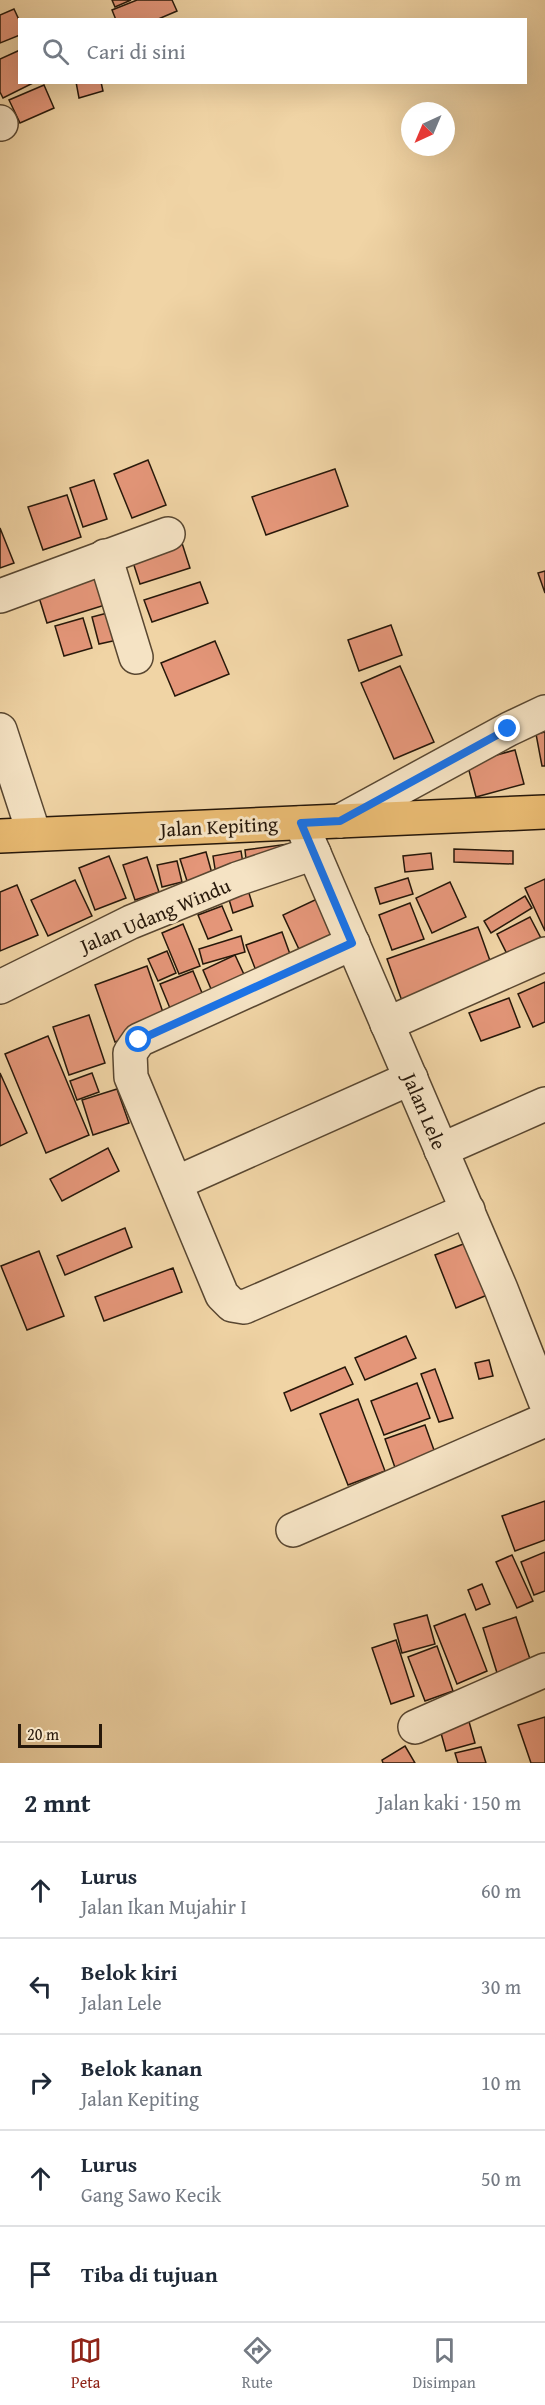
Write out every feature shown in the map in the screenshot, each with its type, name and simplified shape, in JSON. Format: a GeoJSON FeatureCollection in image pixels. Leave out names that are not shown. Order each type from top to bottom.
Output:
{"type":"FeatureCollection","features":[{"type":"Feature","properties":{"kind":"main road","name":"Jalan Kepiting"},"geometry":{"type":"LineString","coordinates":[[0,836],[545,812]]}},
{"type":"Feature","properties":{"kind":"street"},"geometry":{"type":"LineString","coordinates":[[0,596],[168,534]]}},
{"type":"Feature","properties":{"kind":"street"},"geometry":{"type":"LineString","coordinates":[[105,556],[136,657]]}},
{"type":"Feature","properties":{"kind":"street"},"geometry":{"type":"LineString","coordinates":[[340,821],[545,712]]}},
{"type":"Feature","properties":{"kind":"street"},"geometry":{"type":"LineString","coordinates":[[0,730],[34,834]]}},
{"type":"Feature","properties":{"kind":"street","name":"Jalan Lele"},"geometry":{"type":"LineString","coordinates":[[301,823],[441,1150],[539,1367],[545,1401]]}},
{"type":"Feature","properties":{"kind":"street","name":"Jalan Udang Windu"},"geometry":{"type":"LineString","coordinates":[[0,987],[131,922],[237,879],[314,853]]}},
{"type":"Feature","properties":{"kind":"street"},"geometry":{"type":"LineString","coordinates":[[352,943],[139,1040],[130,1053],[131,1077],[222,1295],[232,1305],[244,1307],[468,1210]]}},
{"type":"Feature","properties":{"kind":"street"},"geometry":{"type":"LineString","coordinates":[[387,1024],[545,954]]}},
{"type":"Feature","properties":{"kind":"street"},"geometry":{"type":"LineString","coordinates":[[176,1183],[411,1078]]}},
{"type":"Feature","properties":{"kind":"street"},"geometry":{"type":"LineString","coordinates":[[441,1150],[545,1104]]}},
{"type":"Feature","properties":{"kind":"street"},"geometry":{"type":"LineString","coordinates":[[293,1530],[545,1420]]}},
{"type":"Feature","properties":{"kind":"street"},"geometry":{"type":"LineString","coordinates":[[415,1726],[545,1670]]}},
{"type":"Feature","properties":{"kind":"building"},"geometry":{"type":"Polygon","coordinates":[[[112,0],[131,0],[115,7],[112,0]]]}},
{"type":"Feature","properties":{"kind":"building"},"geometry":{"type":"Polygon","coordinates":[[[137,0],[172,0],[177,11],[161,18],[115,18],[112,10],[137,0]]]}},
{"type":"Feature","properties":{"kind":"building"},"geometry":{"type":"Polygon","coordinates":[[[14,9],[18,18],[18,36],[0,43],[0,15],[14,9]]]}},
{"type":"Feature","properties":{"kind":"building"},"geometry":{"type":"Polygon","coordinates":[[[18,51],[18,84],[31,84],[3,98],[0,92],[0,59],[18,51]]]}},
{"type":"Feature","properties":{"kind":"building"},"geometry":{"type":"Polygon","coordinates":[[[76,84],[101,84],[103,91],[79,98],[76,84]]]}},
{"type":"Feature","properties":{"kind":"building"},"geometry":{"type":"Polygon","coordinates":[[[44,85],[54,108],[20,123],[9,100],[44,85]]]}},
{"type":"Feature","properties":{"kind":"building"},"geometry":{"type":"Polygon","coordinates":[[[148,460],[166,505],[132,518],[114,474],[148,460]]]}},
{"type":"Feature","properties":{"kind":"building"},"geometry":{"type":"Polygon","coordinates":[[[335,469],[348,506],[266,535],[252,497],[335,469]]]}},
{"type":"Feature","properties":{"kind":"building"},"geometry":{"type":"Polygon","coordinates":[[[94,480],[107,519],[83,527],[70,488],[94,480]]]}},
{"type":"Feature","properties":{"kind":"building"},"geometry":{"type":"Polygon","coordinates":[[[67,495],[81,537],[43,550],[28,507],[67,495]]]}},
{"type":"Feature","properties":{"kind":"building"},"geometry":{"type":"Polygon","coordinates":[[[0,528],[14,563],[0,568],[0,528]]]}},
{"type":"Feature","properties":{"kind":"building"},"geometry":{"type":"Polygon","coordinates":[[[181,540],[190,568],[140,584],[131,556],[181,540]]]}},
{"type":"Feature","properties":{"kind":"building"},"geometry":{"type":"Polygon","coordinates":[[[545,571],[545,593],[538,573],[545,571]]]}},
{"type":"Feature","properties":{"kind":"building"},"geometry":{"type":"Polygon","coordinates":[[[95,574],[105,605],[47,623],[37,591],[95,574]]]}},
{"type":"Feature","properties":{"kind":"building"},"geometry":{"type":"Polygon","coordinates":[[[200,582],[208,603],[152,622],[144,600],[200,582]]]}},
{"type":"Feature","properties":{"kind":"building"},"geometry":{"type":"Polygon","coordinates":[[[115,611],[122,639],[99,644],[92,617],[115,611]]]}},
{"type":"Feature","properties":{"kind":"building"},"geometry":{"type":"Polygon","coordinates":[[[83,618],[92,648],[64,656],[55,626],[83,618]]]}},
{"type":"Feature","properties":{"kind":"building"},"geometry":{"type":"Polygon","coordinates":[[[391,625],[402,655],[359,671],[348,640],[391,625]]]}},
{"type":"Feature","properties":{"kind":"building"},"geometry":{"type":"Polygon","coordinates":[[[215,641],[229,674],[175,696],[161,663],[215,641]]]}},
{"type":"Feature","properties":{"kind":"building"},"geometry":{"type":"Polygon","coordinates":[[[400,666],[434,742],[394,759],[361,683],[400,666]]]}},
{"type":"Feature","properties":{"kind":"building"},"geometry":{"type":"Polygon","coordinates":[[[545,732],[545,766],[542,766],[536,734],[545,732]]]}},
{"type":"Feature","properties":{"kind":"building"},"geometry":{"type":"Polygon","coordinates":[[[515,750],[524,784],[476,797],[467,763],[515,750]]]}},
{"type":"Feature","properties":{"kind":"building"},"geometry":{"type":"Polygon","coordinates":[[[288,844],[290,853],[246,859],[245,850],[288,844]]]}},
{"type":"Feature","properties":{"kind":"building"},"geometry":{"type":"Polygon","coordinates":[[[454,849],[513,851],[513,864],[454,862],[454,849]]]}},
{"type":"Feature","properties":{"kind":"building"},"geometry":{"type":"Polygon","coordinates":[[[241,851],[244,870],[216,875],[213,856],[241,851]]]}},
{"type":"Feature","properties":{"kind":"building"},"geometry":{"type":"Polygon","coordinates":[[[206,852],[213,877],[188,884],[180,859],[206,852]]]}},
{"type":"Feature","properties":{"kind":"building"},"geometry":{"type":"Polygon","coordinates":[[[431,853],[433,869],[405,872],[403,856],[431,853]]]}},
{"type":"Feature","properties":{"kind":"building"},"geometry":{"type":"Polygon","coordinates":[[[109,856],[126,898],[95,910],[79,868],[109,856]]]}},
{"type":"Feature","properties":{"kind":"building"},"geometry":{"type":"Polygon","coordinates":[[[147,857],[159,892],[135,900],[123,865],[147,857]]]}},
{"type":"Feature","properties":{"kind":"building"},"geometry":{"type":"Polygon","coordinates":[[[177,861],[182,882],[162,887],[157,865],[177,861]]]}},
{"type":"Feature","properties":{"kind":"building"},"geometry":{"type":"Polygon","coordinates":[[[408,878],[413,894],[380,904],[375,888],[408,878]]]}},
{"type":"Feature","properties":{"kind":"building"},"geometry":{"type":"Polygon","coordinates":[[[545,879],[545,931],[525,888],[545,879]]]}},
{"type":"Feature","properties":{"kind":"building"},"geometry":{"type":"Polygon","coordinates":[[[75,880],[92,916],[48,936],[31,900],[75,880]]]}},
{"type":"Feature","properties":{"kind":"building"},"geometry":{"type":"Polygon","coordinates":[[[450,882],[466,917],[432,933],[416,898],[450,882]]]}},
{"type":"Feature","properties":{"kind":"building"},"geometry":{"type":"Polygon","coordinates":[[[17,885],[38,935],[0,951],[0,892],[17,885]]]}},
{"type":"Feature","properties":{"kind":"building"},"geometry":{"type":"Polygon","coordinates":[[[248,890],[253,906],[233,913],[228,896],[248,890]]]}},
{"type":"Feature","properties":{"kind":"building"},"geometry":{"type":"Polygon","coordinates":[[[525,896],[532,908],[491,933],[484,921],[525,896]]]}},
{"type":"Feature","properties":{"kind":"building"},"geometry":{"type":"Polygon","coordinates":[[[317,899],[338,944],[304,960],[283,915],[317,899]]]}},
{"type":"Feature","properties":{"kind":"building"},"geometry":{"type":"Polygon","coordinates":[[[410,903],[424,939],[392,950],[379,915],[410,903]]]}},
{"type":"Feature","properties":{"kind":"building"},"geometry":{"type":"Polygon","coordinates":[[[222,906],[232,930],[208,939],[198,915],[222,906]]]}},
{"type":"Feature","properties":{"kind":"building"},"geometry":{"type":"Polygon","coordinates":[[[530,917],[545,946],[512,964],[497,934],[530,917]]]}},
{"type":"Feature","properties":{"kind":"building"},"geometry":{"type":"Polygon","coordinates":[[[183,924],[200,966],[179,974],[162,933],[183,924]]]}},
{"type":"Feature","properties":{"kind":"building"},"geometry":{"type":"Polygon","coordinates":[[[478,927],[493,969],[402,1001],[387,959],[478,927]]]}},
{"type":"Feature","properties":{"kind":"building"},"geometry":{"type":"Polygon","coordinates":[[[282,932],[295,968],[260,981],[246,945],[282,932]]]}},
{"type":"Feature","properties":{"kind":"building"},"geometry":{"type":"Polygon","coordinates":[[[241,936],[245,952],[203,964],[199,949],[241,936]]]}},
{"type":"Feature","properties":{"kind":"building"},"geometry":{"type":"Polygon","coordinates":[[[167,951],[176,973],[158,981],[148,959],[167,951]]]}},
{"type":"Feature","properties":{"kind":"building"},"geometry":{"type":"Polygon","coordinates":[[[235,955],[247,981],[214,996],[203,970],[235,955]]]}},
{"type":"Feature","properties":{"kind":"building"},"geometry":{"type":"Polygon","coordinates":[[[147,966],[167,1024],[115,1042],[95,985],[147,966]]]}},
{"type":"Feature","properties":{"kind":"building"},"geometry":{"type":"Polygon","coordinates":[[[193,971],[207,1005],[174,1018],[160,984],[193,971]]]}},
{"type":"Feature","properties":{"kind":"building"},"geometry":{"type":"Polygon","coordinates":[[[545,982],[545,1022],[533,1027],[518,994],[545,982]]]}},
{"type":"Feature","properties":{"kind":"building"},"geometry":{"type":"Polygon","coordinates":[[[509,998],[520,1027],[481,1041],[469,1013],[509,998]]]}},
{"type":"Feature","properties":{"kind":"building"},"geometry":{"type":"Polygon","coordinates":[[[89,1015],[105,1063],[69,1075],[53,1027],[89,1015]]]}},
{"type":"Feature","properties":{"kind":"building"},"geometry":{"type":"Polygon","coordinates":[[[48,1036],[89,1135],[46,1153],[5,1054],[48,1036]]]}},
{"type":"Feature","properties":{"kind":"building"},"geometry":{"type":"Polygon","coordinates":[[[0,1073],[27,1133],[0,1146],[0,1073]]]}},
{"type":"Feature","properties":{"kind":"building"},"geometry":{"type":"Polygon","coordinates":[[[92,1073],[99,1092],[77,1100],[70,1081],[92,1073]]]}},
{"type":"Feature","properties":{"kind":"building"},"geometry":{"type":"Polygon","coordinates":[[[117,1089],[129,1123],[93,1135],[82,1100],[117,1089]]]}},
{"type":"Feature","properties":{"kind":"building"},"geometry":{"type":"Polygon","coordinates":[[[108,1148],[119,1171],[62,1201],[50,1179],[108,1148]]]}},
{"type":"Feature","properties":{"kind":"building"},"geometry":{"type":"Polygon","coordinates":[[[125,1228],[132,1247],[65,1275],[57,1256],[125,1228]]]}},
{"type":"Feature","properties":{"kind":"building"},"geometry":{"type":"Polygon","coordinates":[[[471,1241],[492,1293],[456,1308],[435,1255],[471,1241]]]}},
{"type":"Feature","properties":{"kind":"building"},"geometry":{"type":"Polygon","coordinates":[[[39,1251],[64,1316],[27,1330],[1,1266],[39,1251]]]}},
{"type":"Feature","properties":{"kind":"building"},"geometry":{"type":"Polygon","coordinates":[[[173,1268],[182,1292],[104,1321],[95,1297],[173,1268]]]}},
{"type":"Feature","properties":{"kind":"building"},"geometry":{"type":"Polygon","coordinates":[[[406,1336],[416,1358],[365,1380],[355,1358],[406,1336]]]}},
{"type":"Feature","properties":{"kind":"building"},"geometry":{"type":"Polygon","coordinates":[[[489,1360],[493,1376],[479,1379],[475,1363],[489,1360]]]}},
{"type":"Feature","properties":{"kind":"building"},"geometry":{"type":"Polygon","coordinates":[[[345,1367],[353,1384],[291,1411],[284,1393],[345,1367]]]}},
{"type":"Feature","properties":{"kind":"building"},"geometry":{"type":"Polygon","coordinates":[[[435,1369],[453,1418],[439,1422],[421,1374],[435,1369]]]}},
{"type":"Feature","properties":{"kind":"building"},"geometry":{"type":"Polygon","coordinates":[[[417,1383],[430,1418],[384,1435],[371,1401],[417,1383]]]}},
{"type":"Feature","properties":{"kind":"building"},"geometry":{"type":"Polygon","coordinates":[[[358,1399],[385,1471],[348,1485],[320,1414],[358,1399]]]}},
{"type":"Feature","properties":{"kind":"building"},"geometry":{"type":"Polygon","coordinates":[[[425,1425],[439,1464],[399,1479],[385,1439],[425,1425]]]}},
{"type":"Feature","properties":{"kind":"building"},"geometry":{"type":"Polygon","coordinates":[[[545,1501],[545,1540],[515,1551],[502,1516],[545,1501]]]}},
{"type":"Feature","properties":{"kind":"building"},"geometry":{"type":"Polygon","coordinates":[[[545,1552],[545,1591],[534,1595],[521,1562],[545,1552]]]}},
{"type":"Feature","properties":{"kind":"building"},"geometry":{"type":"Polygon","coordinates":[[[512,1555],[533,1601],[517,1608],[496,1562],[512,1555]]]}},
{"type":"Feature","properties":{"kind":"building"},"geometry":{"type":"Polygon","coordinates":[[[482,1584],[490,1604],[476,1610],[468,1590],[482,1584]]]}},
{"type":"Feature","properties":{"kind":"building"},"geometry":{"type":"Polygon","coordinates":[[[465,1614],[487,1671],[457,1684],[434,1626],[465,1614]]]}},
{"type":"Feature","properties":{"kind":"building"},"geometry":{"type":"Polygon","coordinates":[[[427,1615],[435,1644],[402,1653],[394,1624],[427,1615]]]}},
{"type":"Feature","properties":{"kind":"building"},"geometry":{"type":"Polygon","coordinates":[[[516,1617],[532,1665],[498,1676],[483,1628],[516,1617]]]}},
{"type":"Feature","properties":{"kind":"building"},"geometry":{"type":"Polygon","coordinates":[[[396,1640],[414,1696],[391,1704],[372,1648],[396,1640]]]}},
{"type":"Feature","properties":{"kind":"building"},"geometry":{"type":"Polygon","coordinates":[[[437,1646],[453,1691],[425,1701],[408,1657],[437,1646]]]}},
{"type":"Feature","properties":{"kind":"building"},"geometry":{"type":"Polygon","coordinates":[[[545,1717],[545,1763],[531,1763],[518,1725],[545,1717]]]}},
{"type":"Feature","properties":{"kind":"building"},"geometry":{"type":"Polygon","coordinates":[[[468,1718],[475,1743],[446,1751],[439,1726],[468,1718]]]}},
{"type":"Feature","properties":{"kind":"building"},"geometry":{"type":"Polygon","coordinates":[[[405,1746],[415,1763],[383,1763],[382,1760],[405,1746]]]}},
{"type":"Feature","properties":{"kind":"building"},"geometry":{"type":"Polygon","coordinates":[[[481,1747],[486,1763],[458,1763],[455,1753],[481,1747]]]}},
{"type":"Feature","properties":{"kind":"route"},"geometry":{"type":"LineString","coordinates":[[139,1040],[352,943],[301,823],[340,821],[508,729]]}}]}
